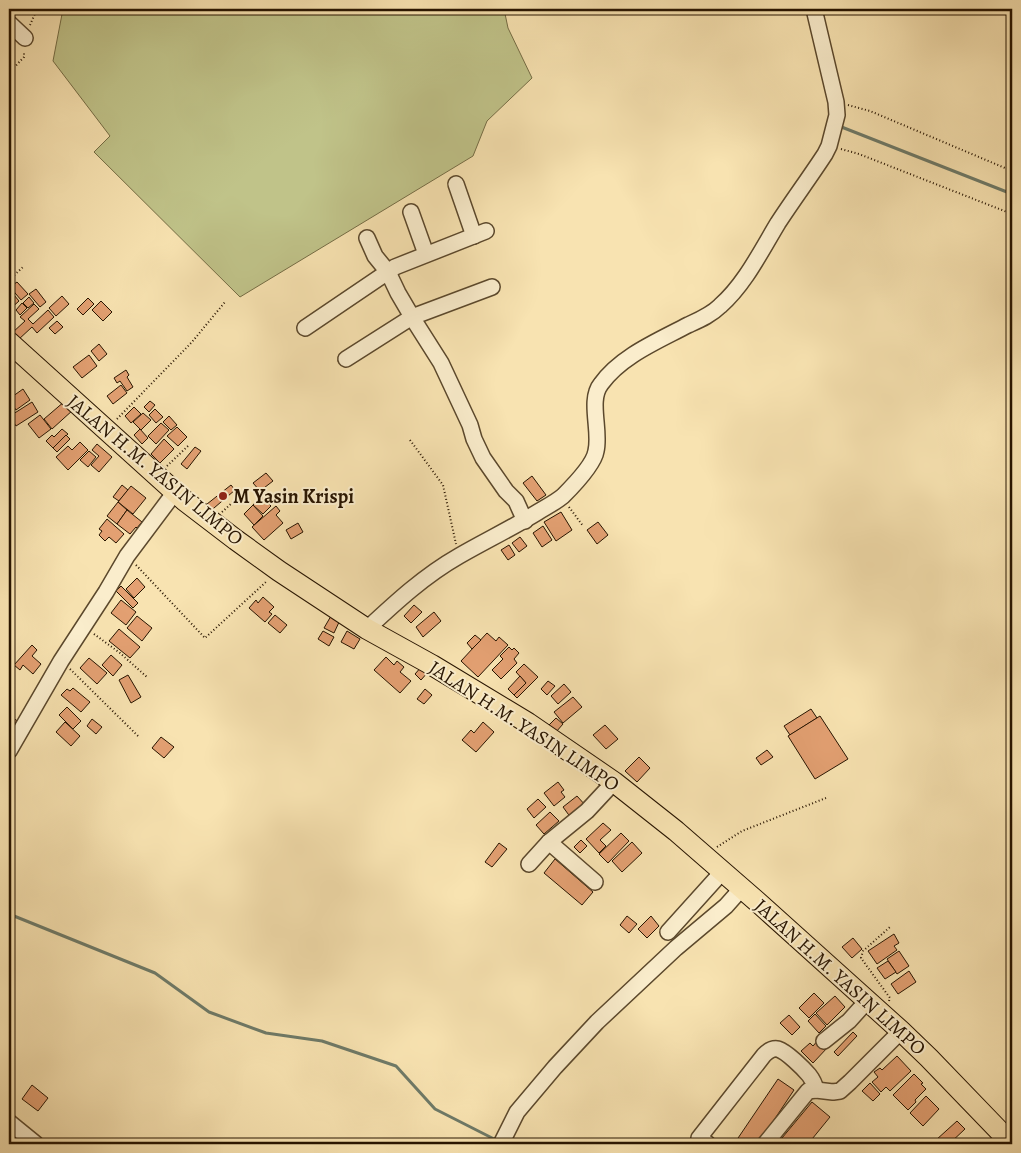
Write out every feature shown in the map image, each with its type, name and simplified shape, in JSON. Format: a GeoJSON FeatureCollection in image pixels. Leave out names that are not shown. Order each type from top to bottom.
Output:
{"type":"FeatureCollection","features":[{"type":"Feature","properties":{"kind":"main road","name":"JALAN H.M. YASIN LIMPO"},"geometry":{"type":"LineString","coordinates":[[9,342],[174,492],[279,571],[367,629],[432,665],[528,723],[614,782],[705,855],[901,1031],[1012,1144]]}},
{"type":"Feature","properties":{"kind":"street"},"geometry":{"type":"LineString","coordinates":[[367,629],[432,573],[459,556],[525,521],[562,497],[592,462],[596,453],[598,436],[595,401],[598,388],[602,382],[626,360],[657,340],[712,313],[741,284],[778,223],[825,154],[830,140],[836,108],[814,9]]}},
{"type":"Feature","properties":{"kind":"street"},"geometry":{"type":"LineString","coordinates":[[9,23],[25,38]]}},
{"type":"Feature","properties":{"kind":"street"},"geometry":{"type":"LineString","coordinates":[[305,328],[395,267],[480,233],[456,184]]}},
{"type":"Feature","properties":{"kind":"street"},"geometry":{"type":"LineString","coordinates":[[411,212],[426,254]]}},
{"type":"Feature","properties":{"kind":"street"},"geometry":{"type":"LineString","coordinates":[[367,238],[375,256],[388,272],[424,338],[441,363],[484,458],[506,491],[516,501],[525,521]]}},
{"type":"Feature","properties":{"kind":"street"},"geometry":{"type":"LineString","coordinates":[[346,359],[412,317],[492,287]]}},
{"type":"Feature","properties":{"kind":"street"},"geometry":{"type":"LineString","coordinates":[[9,751],[61,661],[127,556],[174,492]]}},
{"type":"Feature","properties":{"kind":"street"},"geometry":{"type":"LineString","coordinates":[[529,864],[549,842],[587,811],[614,782]]}},
{"type":"Feature","properties":{"kind":"street"},"geometry":{"type":"LineString","coordinates":[[549,842],[595,882]]}},
{"type":"Feature","properties":{"kind":"street"},"geometry":{"type":"LineString","coordinates":[[668,932],[723,871]]}},
{"type":"Feature","properties":{"kind":"street"},"geometry":{"type":"LineString","coordinates":[[501,1144],[517,1112],[597,1022],[676,948],[726,906],[742,888]]}},
{"type":"Feature","properties":{"kind":"street"},"geometry":{"type":"LineString","coordinates":[[824,1042],[848,1021],[872,1006]]}},
{"type":"Feature","properties":{"kind":"street"},"geometry":{"type":"LineString","coordinates":[[765,1144],[808,1090],[840,1091],[901,1031]]}},
{"type":"Feature","properties":{"kind":"street"},"geometry":{"type":"LineString","coordinates":[[700,1142],[768,1051],[778,1049],[783,1052],[813,1080],[816,1090]]}},
{"type":"Feature","properties":{"kind":"street"},"geometry":{"type":"LineString","coordinates":[[9,1122],[36,1144]]}},
{"type":"Feature","properties":{"kind":"path"},"geometry":{"type":"LineString","coordinates":[[836,108],[870,111],[1012,171]]}},
{"type":"Feature","properties":{"kind":"path"},"geometry":{"type":"LineString","coordinates":[[830,140],[859,154],[1012,214]]}},
{"type":"Feature","properties":{"kind":"path"},"geometry":{"type":"LineString","coordinates":[[9,280],[23,267]]}},
{"type":"Feature","properties":{"kind":"path"},"geometry":{"type":"LineString","coordinates":[[106,430],[192,342],[225,302]]}},
{"type":"Feature","properties":{"kind":"path"},"geometry":{"type":"LineString","coordinates":[[410,440],[443,485],[459,556]]}},
{"type":"Feature","properties":{"kind":"path"},"geometry":{"type":"LineString","coordinates":[[156,476],[190,445]]}},
{"type":"Feature","properties":{"kind":"path"},"geometry":{"type":"LineString","coordinates":[[212,522],[243,493]]}},
{"type":"Feature","properties":{"kind":"path"},"geometry":{"type":"LineString","coordinates":[[562,497],[584,526]]}},
{"type":"Feature","properties":{"kind":"path"},"geometry":{"type":"LineString","coordinates":[[127,556],[205,638],[279,571]]}},
{"type":"Feature","properties":{"kind":"path"},"geometry":{"type":"LineString","coordinates":[[84,626],[120,652],[148,678]]}},
{"type":"Feature","properties":{"kind":"path"},"geometry":{"type":"LineString","coordinates":[[61,661],[138,736]]}},
{"type":"Feature","properties":{"kind":"path"},"geometry":{"type":"LineString","coordinates":[[705,855],[742,831],[826,798]]}},
{"type":"Feature","properties":{"kind":"path"},"geometry":{"type":"LineString","coordinates":[[872,1006],[890,1000],[890,998],[861,958],[863,951],[890,928]]}},
{"type":"Feature","properties":{"kind":"green space"},"geometry":{"type":"Polygon","coordinates":[[[63,9],[504,9],[508,28],[532,78],[487,121],[473,156],[240,297],[94,152],[110,136],[53,61],[63,9]]]}},
{"type":"Feature","properties":{"kind":"building"},"geometry":{"type":"Polygon","coordinates":[[[17,282],[28,294],[21,300],[10,287],[17,282]]]}},
{"type":"Feature","properties":{"kind":"building"},"geometry":{"type":"Polygon","coordinates":[[[9,289],[19,301],[9,310],[9,289]]]}},
{"type":"Feature","properties":{"kind":"building"},"geometry":{"type":"Polygon","coordinates":[[[36,289],[46,302],[40,307],[29,294],[36,289]]]}},
{"type":"Feature","properties":{"kind":"building"},"geometry":{"type":"Polygon","coordinates":[[[62,296],[69,304],[56,316],[49,308],[62,296]]]}},
{"type":"Feature","properties":{"kind":"building"},"geometry":{"type":"Polygon","coordinates":[[[29,297],[34,303],[28,308],[23,303],[29,297]]]}},
{"type":"Feature","properties":{"kind":"building"},"geometry":{"type":"Polygon","coordinates":[[[88,298],[94,304],[83,315],[77,309],[88,298]]]}},
{"type":"Feature","properties":{"kind":"building"},"geometry":{"type":"Polygon","coordinates":[[[101,301],[112,312],[103,321],[92,310],[101,301]]]}},
{"type":"Feature","properties":{"kind":"building"},"geometry":{"type":"Polygon","coordinates":[[[22,303],[27,308],[20,315],[16,310],[22,303]]]}},
{"type":"Feature","properties":{"kind":"building"},"geometry":{"type":"Polygon","coordinates":[[[34,304],[39,309],[28,319],[33,324],[48,310],[54,317],[37,333],[32,327],[18,340],[12,333],[25,321],[20,317],[34,304]]]}},
{"type":"Feature","properties":{"kind":"building"},"geometry":{"type":"Polygon","coordinates":[[[57,321],[63,327],[55,334],[49,328],[57,321]]]}},
{"type":"Feature","properties":{"kind":"building"},"geometry":{"type":"Polygon","coordinates":[[[99,344],[107,354],[99,361],[91,351],[99,344]]]}},
{"type":"Feature","properties":{"kind":"building"},"geometry":{"type":"Polygon","coordinates":[[[89,355],[97,366],[82,378],[73,367],[89,355]]]}},
{"type":"Feature","properties":{"kind":"building"},"geometry":{"type":"Polygon","coordinates":[[[126,370],[129,375],[127,377],[133,387],[127,391],[120,381],[117,383],[114,378],[126,370]]]}},
{"type":"Feature","properties":{"kind":"building"},"geometry":{"type":"Polygon","coordinates":[[[121,385],[127,393],[113,404],[107,396],[121,385]]]}},
{"type":"Feature","properties":{"kind":"building"},"geometry":{"type":"Polygon","coordinates":[[[23,389],[30,400],[16,410],[9,399],[23,389]]]}},
{"type":"Feature","properties":{"kind":"building"},"geometry":{"type":"Polygon","coordinates":[[[65,401],[73,410],[52,429],[44,419],[65,401]]]}},
{"type":"Feature","properties":{"kind":"building"},"geometry":{"type":"Polygon","coordinates":[[[150,401],[155,405],[149,412],[144,407],[150,401]]]}},
{"type":"Feature","properties":{"kind":"building"},"geometry":{"type":"Polygon","coordinates":[[[32,402],[38,412],[16,426],[10,416],[32,402]]]}},
{"type":"Feature","properties":{"kind":"building"},"geometry":{"type":"Polygon","coordinates":[[[134,407],[141,414],[131,423],[125,416],[134,407]]]}},
{"type":"Feature","properties":{"kind":"building"},"geometry":{"type":"Polygon","coordinates":[[[155,409],[163,417],[156,423],[149,415],[155,409]]]}},
{"type":"Feature","properties":{"kind":"building"},"geometry":{"type":"Polygon","coordinates":[[[143,413],[151,420],[141,430],[133,422],[143,413]]]}},
{"type":"Feature","properties":{"kind":"building"},"geometry":{"type":"Polygon","coordinates":[[[40,415],[51,429],[39,438],[28,424],[40,415]]]}},
{"type":"Feature","properties":{"kind":"building"},"geometry":{"type":"Polygon","coordinates":[[[169,416],[177,425],[171,430],[163,422],[169,416]]]}},
{"type":"Feature","properties":{"kind":"building"},"geometry":{"type":"Polygon","coordinates":[[[161,423],[169,430],[156,444],[148,436],[161,423]]]}},
{"type":"Feature","properties":{"kind":"building"},"geometry":{"type":"Polygon","coordinates":[[[177,427],[187,437],[178,446],[167,436],[177,427]]]}},
{"type":"Feature","properties":{"kind":"building"},"geometry":{"type":"Polygon","coordinates":[[[62,429],[68,434],[53,448],[46,441],[52,435],[54,437],[62,429]]]}},
{"type":"Feature","properties":{"kind":"building"},"geometry":{"type":"Polygon","coordinates":[[[140,429],[148,438],[142,444],[134,435],[140,429]]]}},
{"type":"Feature","properties":{"kind":"building"},"geometry":{"type":"Polygon","coordinates":[[[66,435],[70,439],[57,452],[53,448],[66,435]]]}},
{"type":"Feature","properties":{"kind":"building"},"geometry":{"type":"Polygon","coordinates":[[[164,439],[174,449],[160,463],[151,454],[164,439]]]}},
{"type":"Feature","properties":{"kind":"building"},"geometry":{"type":"Polygon","coordinates":[[[80,442],[88,450],[68,470],[56,457],[68,446],[72,450],[80,442]]]}},
{"type":"Feature","properties":{"kind":"building"},"geometry":{"type":"Polygon","coordinates":[[[97,444],[112,457],[99,472],[91,465],[99,456],[92,450],[97,444]]]}},
{"type":"Feature","properties":{"kind":"building"},"geometry":{"type":"Polygon","coordinates":[[[195,447],[201,451],[187,469],[181,464],[195,447]]]}},
{"type":"Feature","properties":{"kind":"building"},"geometry":{"type":"Polygon","coordinates":[[[89,451],[96,457],[88,467],[80,460],[89,451]]]}},
{"type":"Feature","properties":{"kind":"building"},"geometry":{"type":"Polygon","coordinates":[[[266,473],[273,481],[260,491],[253,483],[266,473]]]}},
{"type":"Feature","properties":{"kind":"building"},"geometry":{"type":"Polygon","coordinates":[[[532,476],[546,495],[537,501],[523,483],[532,476]]]}},
{"type":"Feature","properties":{"kind":"building"},"geometry":{"type":"Polygon","coordinates":[[[122,485],[128,490],[119,501],[113,497],[122,485]]]}},
{"type":"Feature","properties":{"kind":"building","name":"M Yasin Krispi"},"geometry":{"type":"Polygon","coordinates":[[[231,485],[235,490],[207,514],[202,508],[231,485]]]}},
{"type":"Feature","properties":{"kind":"building"},"geometry":{"type":"Polygon","coordinates":[[[131,486],[146,498],[133,514],[118,502],[131,486]]]}},
{"type":"Feature","properties":{"kind":"building"},"geometry":{"type":"Polygon","coordinates":[[[261,496],[271,506],[263,514],[253,505],[261,496]]]}},
{"type":"Feature","properties":{"kind":"building"},"geometry":{"type":"Polygon","coordinates":[[[118,502],[127,510],[117,524],[107,516],[118,502]]]}},
{"type":"Feature","properties":{"kind":"building"},"geometry":{"type":"Polygon","coordinates":[[[253,505],[263,516],[254,525],[244,514],[253,505]]]}},
{"type":"Feature","properties":{"kind":"building"},"geometry":{"type":"Polygon","coordinates":[[[276,506],[280,511],[276,515],[283,523],[264,540],[252,527],[276,506]]]}},
{"type":"Feature","properties":{"kind":"building"},"geometry":{"type":"Polygon","coordinates":[[[127,510],[142,522],[130,534],[117,524],[127,510]]]}},
{"type":"Feature","properties":{"kind":"building"},"geometry":{"type":"Polygon","coordinates":[[[561,512],[572,530],[556,541],[544,522],[561,512]]]}},
{"type":"Feature","properties":{"kind":"building"},"geometry":{"type":"Polygon","coordinates":[[[107,519],[124,534],[116,543],[109,537],[105,541],[99,535],[102,531],[99,529],[107,519]]]}},
{"type":"Feature","properties":{"kind":"building"},"geometry":{"type":"Polygon","coordinates":[[[598,522],[608,535],[597,544],[587,530],[598,522]]]}},
{"type":"Feature","properties":{"kind":"building"},"geometry":{"type":"Polygon","coordinates":[[[298,523],[303,532],[291,539],[286,530],[298,523]]]}},
{"type":"Feature","properties":{"kind":"building"},"geometry":{"type":"Polygon","coordinates":[[[543,526],[552,540],[542,547],[533,533],[543,526]]]}},
{"type":"Feature","properties":{"kind":"building"},"geometry":{"type":"Polygon","coordinates":[[[520,537],[527,546],[519,552],[512,543],[520,537]]]}},
{"type":"Feature","properties":{"kind":"building"},"geometry":{"type":"Polygon","coordinates":[[[509,545],[515,555],[508,560],[501,550],[509,545]]]}},
{"type":"Feature","properties":{"kind":"building"},"geometry":{"type":"Polygon","coordinates":[[[137,578],[145,587],[134,598],[126,589],[137,578]]]}},
{"type":"Feature","properties":{"kind":"building"},"geometry":{"type":"Polygon","coordinates":[[[121,586],[138,603],[133,608],[116,591],[121,586]]]}},
{"type":"Feature","properties":{"kind":"building"},"geometry":{"type":"Polygon","coordinates":[[[263,597],[274,607],[269,612],[272,614],[265,622],[249,608],[256,600],[258,603],[263,597]]]}},
{"type":"Feature","properties":{"kind":"building"},"geometry":{"type":"Polygon","coordinates":[[[121,600],[136,612],[126,625],[111,613],[121,600]]]}},
{"type":"Feature","properties":{"kind":"building"},"geometry":{"type":"Polygon","coordinates":[[[414,605],[422,612],[411,623],[404,616],[414,605]]]}},
{"type":"Feature","properties":{"kind":"building"},"geometry":{"type":"Polygon","coordinates":[[[434,612],[441,621],[423,637],[416,627],[434,612]]]}},
{"type":"Feature","properties":{"kind":"building"},"geometry":{"type":"Polygon","coordinates":[[[275,615],[287,625],[280,633],[268,623],[275,615]]]}},
{"type":"Feature","properties":{"kind":"building"},"geometry":{"type":"Polygon","coordinates":[[[137,616],[152,628],[142,641],[127,628],[137,616]]]}},
{"type":"Feature","properties":{"kind":"building"},"geometry":{"type":"Polygon","coordinates":[[[331,616],[340,620],[334,633],[324,628],[331,616]]]}},
{"type":"Feature","properties":{"kind":"building"},"geometry":{"type":"Polygon","coordinates":[[[119,629],[140,647],[130,658],[109,641],[119,629]]]}},
{"type":"Feature","properties":{"kind":"building"},"geometry":{"type":"Polygon","coordinates":[[[323,631],[334,637],[329,646],[318,639],[323,631]]]}},
{"type":"Feature","properties":{"kind":"building"},"geometry":{"type":"Polygon","coordinates":[[[347,631],[360,639],[354,649],[341,642],[347,631]]]}},
{"type":"Feature","properties":{"kind":"building"},"geometry":{"type":"Polygon","coordinates":[[[487,633],[496,641],[499,637],[508,645],[478,677],[461,661],[487,633]]]}},
{"type":"Feature","properties":{"kind":"building"},"geometry":{"type":"Polygon","coordinates":[[[475,635],[481,640],[472,649],[467,643],[475,635]]]}},
{"type":"Feature","properties":{"kind":"building"},"geometry":{"type":"Polygon","coordinates":[[[32,645],[37,650],[32,656],[41,664],[33,674],[23,665],[20,670],[14,665],[32,645]]]}},
{"type":"Feature","properties":{"kind":"building"},"geometry":{"type":"Polygon","coordinates":[[[509,647],[512,650],[514,648],[519,653],[514,659],[517,663],[501,679],[492,670],[503,659],[500,656],[509,647]]]}},
{"type":"Feature","properties":{"kind":"building"},"geometry":{"type":"Polygon","coordinates":[[[111,655],[122,665],[113,676],[102,665],[111,655]]]}},
{"type":"Feature","properties":{"kind":"building"},"geometry":{"type":"Polygon","coordinates":[[[386,657],[394,665],[397,661],[404,667],[400,672],[411,681],[400,693],[374,670],[386,657]]]}},
{"type":"Feature","properties":{"kind":"building"},"geometry":{"type":"Polygon","coordinates":[[[89,658],[107,673],[97,684],[80,668],[89,658]]]}},
{"type":"Feature","properties":{"kind":"building"},"geometry":{"type":"Polygon","coordinates":[[[524,664],[538,677],[517,698],[514,695],[526,683],[516,672],[524,664]]]}},
{"type":"Feature","properties":{"kind":"building"},"geometry":{"type":"Polygon","coordinates":[[[422,666],[428,672],[421,680],[415,674],[422,666]]]}},
{"type":"Feature","properties":{"kind":"building"},"geometry":{"type":"Polygon","coordinates":[[[128,675],[141,697],[131,703],[119,680],[128,675]]]}},
{"type":"Feature","properties":{"kind":"building"},"geometry":{"type":"Polygon","coordinates":[[[520,676],[526,683],[514,695],[508,689],[520,676]]]}},
{"type":"Feature","properties":{"kind":"building"},"geometry":{"type":"Polygon","coordinates":[[[548,681],[555,686],[547,695],[541,689],[548,681]]]}},
{"type":"Feature","properties":{"kind":"building"},"geometry":{"type":"Polygon","coordinates":[[[564,684],[571,692],[558,704],[551,696],[564,684]]]}},
{"type":"Feature","properties":{"kind":"building"},"geometry":{"type":"Polygon","coordinates":[[[73,688],[90,702],[81,712],[61,695],[67,689],[70,691],[73,688]]]}},
{"type":"Feature","properties":{"kind":"building"},"geometry":{"type":"Polygon","coordinates":[[[425,689],[432,695],[424,704],[417,699],[425,689]]]}},
{"type":"Feature","properties":{"kind":"building"},"geometry":{"type":"Polygon","coordinates":[[[573,697],[582,707],[563,723],[554,712],[573,697]]]}},
{"type":"Feature","properties":{"kind":"building"},"geometry":{"type":"Polygon","coordinates":[[[67,707],[81,721],[73,729],[59,715],[67,707]]]}},
{"type":"Feature","properties":{"kind":"building"},"geometry":{"type":"Polygon","coordinates":[[[811,709],[817,718],[790,735],[784,726],[811,709]]]}},
{"type":"Feature","properties":{"kind":"building"},"geometry":{"type":"Polygon","coordinates":[[[10,716],[19,722],[16,727],[9,722],[10,716]]]}},
{"type":"Feature","properties":{"kind":"building"},"geometry":{"type":"Polygon","coordinates":[[[820,716],[848,759],[815,779],[788,736],[820,716]]]}},
{"type":"Feature","properties":{"kind":"building"},"geometry":{"type":"Polygon","coordinates":[[[556,718],[563,724],[556,732],[549,725],[556,718]]]}},
{"type":"Feature","properties":{"kind":"building"},"geometry":{"type":"Polygon","coordinates":[[[92,719],[102,727],[96,734],[87,726],[92,719]]]}},
{"type":"Feature","properties":{"kind":"building"},"geometry":{"type":"Polygon","coordinates":[[[65,722],[80,736],[71,746],[56,732],[65,722]]]}},
{"type":"Feature","properties":{"kind":"building"},"geometry":{"type":"Polygon","coordinates":[[[483,722],[494,732],[476,752],[462,740],[471,730],[474,733],[483,722]]]}},
{"type":"Feature","properties":{"kind":"building"},"geometry":{"type":"Polygon","coordinates":[[[605,725],[618,739],[606,749],[593,735],[605,725]]]}},
{"type":"Feature","properties":{"kind":"building"},"geometry":{"type":"Polygon","coordinates":[[[161,737],[174,747],[164,758],[152,748],[161,737]]]}},
{"type":"Feature","properties":{"kind":"building"},"geometry":{"type":"Polygon","coordinates":[[[767,750],[773,757],[761,765],[756,758],[767,750]]]}},
{"type":"Feature","properties":{"kind":"building"},"geometry":{"type":"Polygon","coordinates":[[[639,757],[650,768],[637,782],[625,771],[639,757]]]}},
{"type":"Feature","properties":{"kind":"building"},"geometry":{"type":"Polygon","coordinates":[[[558,782],[564,790],[561,792],[565,797],[554,806],[544,793],[558,782]]]}},
{"type":"Feature","properties":{"kind":"building"},"geometry":{"type":"Polygon","coordinates":[[[577,796],[586,806],[571,818],[563,807],[577,796]]]}},
{"type":"Feature","properties":{"kind":"building"},"geometry":{"type":"Polygon","coordinates":[[[538,799],[546,807],[534,818],[527,809],[538,799]]]}},
{"type":"Feature","properties":{"kind":"building"},"geometry":{"type":"Polygon","coordinates":[[[550,812],[559,821],[544,834],[536,825],[550,812]]]}},
{"type":"Feature","properties":{"kind":"building"},"geometry":{"type":"Polygon","coordinates":[[[603,823],[611,830],[600,840],[606,846],[599,853],[586,839],[603,823]]]}},
{"type":"Feature","properties":{"kind":"building"},"geometry":{"type":"Polygon","coordinates":[[[621,833],[629,841],[608,863],[599,854],[621,833]]]}},
{"type":"Feature","properties":{"kind":"building"},"geometry":{"type":"Polygon","coordinates":[[[581,840],[587,846],[580,853],[574,847],[581,840]]]}},
{"type":"Feature","properties":{"kind":"building"},"geometry":{"type":"Polygon","coordinates":[[[632,842],[642,853],[622,872],[612,861],[632,842]]]}},
{"type":"Feature","properties":{"kind":"building"},"geometry":{"type":"Polygon","coordinates":[[[499,843],[507,849],[492,867],[485,862],[499,843]]]}},
{"type":"Feature","properties":{"kind":"building"},"geometry":{"type":"Polygon","coordinates":[[[555,859],[593,892],[582,905],[544,873],[555,859]]]}},
{"type":"Feature","properties":{"kind":"building"},"geometry":{"type":"Polygon","coordinates":[[[627,916],[637,924],[629,933],[620,925],[627,916]]]}},
{"type":"Feature","properties":{"kind":"building"},"geometry":{"type":"Polygon","coordinates":[[[651,916],[659,926],[647,938],[638,929],[651,916]]]}},
{"type":"Feature","properties":{"kind":"building"},"geometry":{"type":"Polygon","coordinates":[[[894,934],[899,943],[894,946],[897,950],[877,964],[868,951],[894,934]]]}},
{"type":"Feature","properties":{"kind":"building"},"geometry":{"type":"Polygon","coordinates":[[[853,938],[862,949],[852,958],[842,947],[853,938]]]}},
{"type":"Feature","properties":{"kind":"building"},"geometry":{"type":"Polygon","coordinates":[[[899,951],[909,966],[897,974],[887,959],[899,951]]]}},
{"type":"Feature","properties":{"kind":"building"},"geometry":{"type":"Polygon","coordinates":[[[888,961],[896,972],[885,979],[877,968],[888,961]]]}},
{"type":"Feature","properties":{"kind":"building"},"geometry":{"type":"Polygon","coordinates":[[[909,971],[916,982],[898,994],[891,984],[909,971]]]}},
{"type":"Feature","properties":{"kind":"building"},"geometry":{"type":"Polygon","coordinates":[[[814,993],[824,1003],[809,1018],[799,1008],[814,993]]]}},
{"type":"Feature","properties":{"kind":"building"},"geometry":{"type":"Polygon","coordinates":[[[835,996],[845,1007],[827,1025],[816,1013],[835,996]]]}},
{"type":"Feature","properties":{"kind":"building"},"geometry":{"type":"Polygon","coordinates":[[[815,1014],[826,1026],[819,1033],[808,1021],[815,1014]]]}},
{"type":"Feature","properties":{"kind":"building"},"geometry":{"type":"Polygon","coordinates":[[[789,1015],[800,1027],[792,1035],[780,1023],[789,1015]]]}},
{"type":"Feature","properties":{"kind":"building"},"geometry":{"type":"Polygon","coordinates":[[[853,1032],[857,1036],[838,1056],[834,1052],[853,1032]]]}},
{"type":"Feature","properties":{"kind":"building"},"geometry":{"type":"Polygon","coordinates":[[[819,1039],[828,1047],[813,1063],[801,1051],[810,1043],[813,1046],[819,1039]]]}},
{"type":"Feature","properties":{"kind":"building"},"geometry":{"type":"Polygon","coordinates":[[[897,1056],[911,1071],[890,1091],[886,1087],[881,1092],[872,1082],[878,1077],[874,1072],[880,1068],[882,1070],[897,1056]]]}},
{"type":"Feature","properties":{"kind":"building"},"geometry":{"type":"Polygon","coordinates":[[[914,1074],[926,1089],[908,1110],[893,1095],[914,1074]]]}},
{"type":"Feature","properties":{"kind":"building"},"geometry":{"type":"Polygon","coordinates":[[[778,1079],[794,1090],[758,1144],[734,1144],[778,1079]]]}},
{"type":"Feature","properties":{"kind":"building"},"geometry":{"type":"Polygon","coordinates":[[[870,1083],[880,1094],[873,1101],[862,1091],[870,1083]]]}},
{"type":"Feature","properties":{"kind":"building"},"geometry":{"type":"Polygon","coordinates":[[[32,1085],[48,1098],[38,1111],[22,1099],[32,1085]]]}},
{"type":"Feature","properties":{"kind":"building"},"geometry":{"type":"Polygon","coordinates":[[[926,1096],[939,1109],[923,1126],[910,1113],[926,1096]]]}},
{"type":"Feature","properties":{"kind":"building"},"geometry":{"type":"Polygon","coordinates":[[[812,1102],[830,1117],[808,1144],[777,1144],[812,1102]]]}},
{"type":"Feature","properties":{"kind":"building"},"geometry":{"type":"Polygon","coordinates":[[[957,1121],[965,1129],[949,1144],[940,1144],[936,1140],[957,1121]]]}},
{"type":"Feature","properties":{"kind":"waterway"},"geometry":{"type":"LineString","coordinates":[[839,126],[1012,194]]}},
{"type":"Feature","properties":{"kind":"waterway"},"geometry":{"type":"LineString","coordinates":[[9,912],[14,916],[155,973],[209,1012],[266,1033],[322,1041],[396,1066],[435,1109],[498,1141]]}},
{"type":"Feature","properties":{"kind":"place","name":"M Yasin Krispi"},"geometry":{"type":"Point","coordinates":[223,496]}}]}
